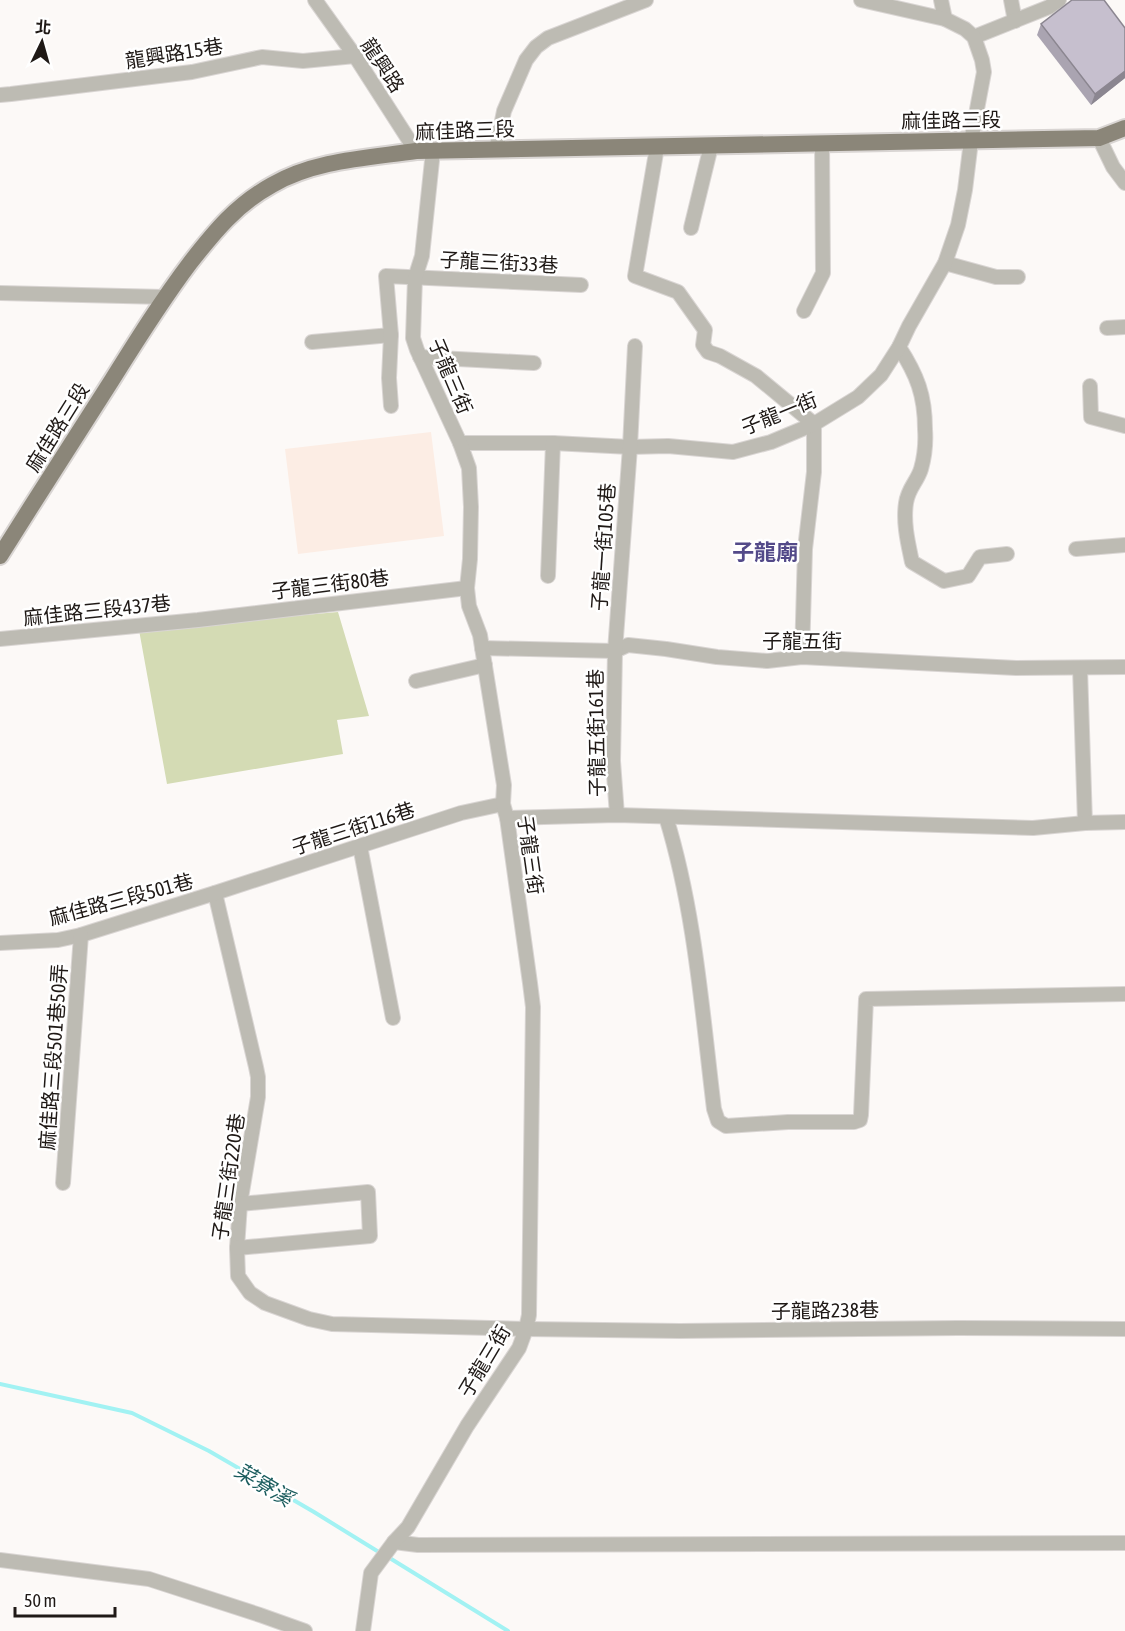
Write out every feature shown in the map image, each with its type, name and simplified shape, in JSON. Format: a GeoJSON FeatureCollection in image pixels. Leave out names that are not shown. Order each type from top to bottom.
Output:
{"type":"FeatureCollection","features":[{"type":"Feature","properties":{"kind":"main road","name":"麻佳路三段"},"geometry":{"type":"LineString","coordinates":[[0,556],[164,297],[215,230],[240,207],[272,185],[302,172],[350,160],[425,151],[1099,138],[1125,128]]}},
{"type":"Feature","properties":{"kind":"street","name":"龍興路"},"geometry":{"type":"LineString","coordinates":[[315,0],[425,151]]}},
{"type":"Feature","properties":{"kind":"street"},"geometry":{"type":"LineString","coordinates":[[496,150],[504,111],[526,60],[536,47],[548,38],[646,0]]}},
{"type":"Feature","properties":{"kind":"street"},"geometry":{"type":"LineString","coordinates":[[861,0],[945,19],[965,29],[974,37],[1049,7],[1059,0]]}},
{"type":"Feature","properties":{"kind":"street"},"geometry":{"type":"LineString","coordinates":[[941,0],[945,19]]}},
{"type":"Feature","properties":{"kind":"street"},"geometry":{"type":"LineString","coordinates":[[1011,0],[1015,21]]}},
{"type":"Feature","properties":{"kind":"street","name":"子龍一街"},"geometry":{"type":"LineString","coordinates":[[460,442],[668,446],[733,452],[771,442],[814,424],[858,398],[881,375],[899,347],[945,263],[958,225],[984,72],[974,37]]}},
{"type":"Feature","properties":{"kind":"street","name":"龍興路15巷"},"geometry":{"type":"LineString","coordinates":[[0,95],[192,72],[262,57],[303,61],[355,56]]}},
{"type":"Feature","properties":{"kind":"street"},"geometry":{"type":"LineString","coordinates":[[1099,138],[1113,167],[1125,183]]}},
{"type":"Feature","properties":{"kind":"street"},"geometry":{"type":"LineString","coordinates":[[804,311],[823,273],[822,143]]}},
{"type":"Feature","properties":{"kind":"street"},"geometry":{"type":"LineString","coordinates":[[691,228],[711,146]]}},
{"type":"Feature","properties":{"kind":"street"},"geometry":{"type":"LineString","coordinates":[[657,147],[635,276],[678,292],[705,330],[703,345],[708,352],[756,376],[814,424],[814,472],[805,549],[802,657]]}},
{"type":"Feature","properties":{"kind":"street","name":"子龍三街"},"geometry":{"type":"LineString","coordinates":[[363,1631],[371,1573],[393,1542],[408,1527],[467,1426],[519,1348],[529,1315],[533,1007],[507,818],[503,804],[504,785],[480,635],[469,606],[467,588],[470,559],[469,468],[460,442],[420,357],[414,338],[415,278],[422,256],[425,151]]}},
{"type":"Feature","properties":{"kind":"street"},"geometry":{"type":"LineString","coordinates":[[945,263],[996,277],[1018,277]]}},
{"type":"Feature","properties":{"kind":"street","name":"子龍三街33巷"},"geometry":{"type":"LineString","coordinates":[[391,335],[386,276],[581,285]]}},
{"type":"Feature","properties":{"kind":"street"},"geometry":{"type":"LineString","coordinates":[[0,293],[164,297]]}},
{"type":"Feature","properties":{"kind":"street"},"geometry":{"type":"LineString","coordinates":[[1107,328],[1125,327]]}},
{"type":"Feature","properties":{"kind":"street"},"geometry":{"type":"LineString","coordinates":[[312,342],[391,335],[388,378],[391,406]]}},
{"type":"Feature","properties":{"kind":"street","name":"子龍一街105巷"},"geometry":{"type":"LineString","coordinates":[[615,651],[635,346]]}},
{"type":"Feature","properties":{"kind":"street"},"geometry":{"type":"LineString","coordinates":[[899,347],[912,368],[922,392],[925,409],[926,451],[920,473],[909,489],[906,502],[905,520],[912,562],[944,581],[968,576],[980,557],[1007,555]]}},
{"type":"Feature","properties":{"kind":"street"},"geometry":{"type":"LineString","coordinates":[[420,357],[534,363]]}},
{"type":"Feature","properties":{"kind":"street"},"geometry":{"type":"LineString","coordinates":[[1090,386],[1091,417],[1125,426]]}},
{"type":"Feature","properties":{"kind":"street"},"geometry":{"type":"LineString","coordinates":[[548,576],[554,443]]}},
{"type":"Feature","properties":{"kind":"street"},"geometry":{"type":"LineString","coordinates":[[1076,549],[1125,544]]}},
{"type":"Feature","properties":{"kind":"street","name":"子龍三街80巷"},"geometry":{"type":"LineString","coordinates":[[198,620],[467,588]]}},
{"type":"Feature","properties":{"kind":"street","name":"麻佳路三段437巷"},"geometry":{"type":"LineString","coordinates":[[0,639],[198,620]]}},
{"type":"Feature","properties":{"kind":"street","name":"子龍五街"},"geometry":{"type":"LineString","coordinates":[[482,648],[615,651],[628,645],[767,661],[802,657],[1016,668],[1125,667]]}},
{"type":"Feature","properties":{"kind":"street","name":"子龍五街161巷"},"geometry":{"type":"LineString","coordinates":[[615,651],[613,761],[617,815]]}},
{"type":"Feature","properties":{"kind":"street"},"geometry":{"type":"LineString","coordinates":[[417,681],[484,665]]}},
{"type":"Feature","properties":{"kind":"street"},"geometry":{"type":"LineString","coordinates":[[1080,668],[1085,823]]}},
{"type":"Feature","properties":{"kind":"street","name":"子龍三街116巷"},"geometry":{"type":"LineString","coordinates":[[216,893],[461,813],[503,804]]}},
{"type":"Feature","properties":{"kind":"street"},"geometry":{"type":"LineString","coordinates":[[507,818],[617,815],[1022,827],[1125,822]]}},
{"type":"Feature","properties":{"kind":"street"},"geometry":{"type":"LineString","coordinates":[[666,817],[677,852],[689,913],[714,1109],[718,1121],[726,1126],[860,1120],[866,999],[1125,994]]}},
{"type":"Feature","properties":{"kind":"street"},"geometry":{"type":"LineString","coordinates":[[360,846],[393,1018]]}},
{"type":"Feature","properties":{"kind":"street","name":"子龍三街220巷"},"geometry":{"type":"LineString","coordinates":[[216,893],[258,1077],[257,1107],[240,1204],[237,1248],[238,1276],[250,1293],[265,1303],[309,1319],[332,1324],[526,1329]]}},
{"type":"Feature","properties":{"kind":"street","name":"麻佳路三段501巷"},"geometry":{"type":"LineString","coordinates":[[0,943],[58,940],[216,893]]}},
{"type":"Feature","properties":{"kind":"street","name":"麻佳路三段501巷50弄"},"geometry":{"type":"LineString","coordinates":[[63,1183],[81,934]]}},
{"type":"Feature","properties":{"kind":"street"},"geometry":{"type":"LineString","coordinates":[[237,1248],[370,1236],[368,1192],[240,1204]]}},
{"type":"Feature","properties":{"kind":"street","name":"子龍路238巷"},"geometry":{"type":"LineString","coordinates":[[526,1329],[680,1331],[1125,1329]]}},
{"type":"Feature","properties":{"kind":"street"},"geometry":{"type":"LineString","coordinates":[[393,1542],[418,1545],[1125,1542]]}},
{"type":"Feature","properties":{"kind":"street"},"geometry":{"type":"LineString","coordinates":[[0,1560],[149,1579],[305,1631]]}},
{"type":"Feature","properties":{"kind":"shaded area"},"geometry":{"type":"Polygon","coordinates":[[[431,432],[444,536],[298,554],[285,449],[431,432]]]}},
{"type":"Feature","properties":{"kind":"green space"},"geometry":{"type":"Polygon","coordinates":[[[338,612],[369,716],[337,720],[343,754],[167,784],[139,630],[338,612]]]}},
{"type":"Feature","properties":{"kind":"building"},"geometry":{"type":"Polygon","coordinates":[[[1072,0],[1104,0],[1125,28],[1125,71],[1095,94],[1041,24],[1072,0]]]}},
{"type":"Feature","properties":{"kind":"waterway","name":"菜寮溪"},"geometry":{"type":"LineString","coordinates":[[0,1384],[132,1413],[209,1451],[382,1554]]}},
{"type":"Feature","properties":{"kind":"waterway","name":"菜寮溪"},"geometry":{"type":"LineString","coordinates":[[388,1557],[508,1631]]}},
{"type":"Feature","properties":{"kind":"district","name":"子龍廟"},"geometry":{"type":"Point","coordinates":[765,552]}}]}
